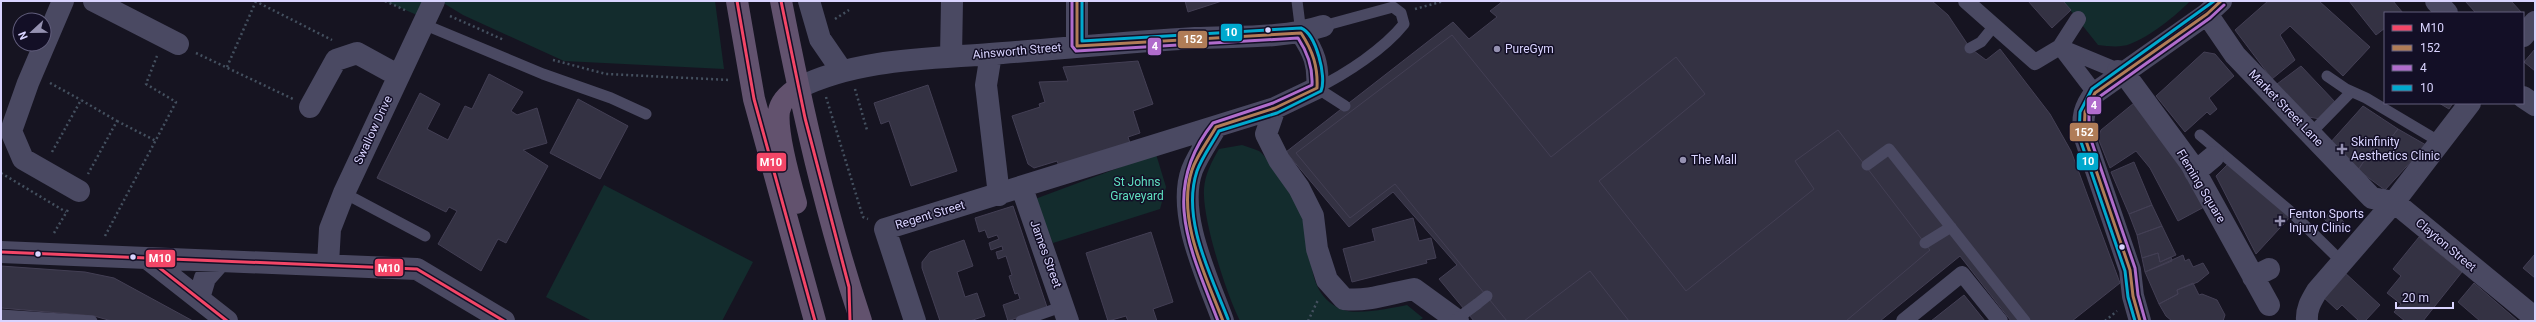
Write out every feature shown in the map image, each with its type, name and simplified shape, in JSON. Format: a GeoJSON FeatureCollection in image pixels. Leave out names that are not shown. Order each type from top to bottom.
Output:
{"type":"FeatureCollection","features":[{"type":"Feature","properties":{"kind":"highway"},"geometry":{"type":"LineString","coordinates":[[737,1],[754,99],[815,321]]}},
{"type":"Feature","properties":{"kind":"highway"},"geometry":{"type":"LineString","coordinates":[[781,1],[798,88],[823,193],[860,321]]}},
{"type":"Feature","properties":{"kind":"highway"},"geometry":{"type":"LineString","coordinates":[[798,88],[789,94],[782,104],[779,111],[780,126],[794,194],[822,291],[824,321]]}},
{"type":"Feature","properties":{"kind":"highway"},"geometry":{"type":"LineString","coordinates":[[849,286],[850,321]]}},
{"type":"Feature","properties":{"kind":"street"},"geometry":{"type":"LineString","coordinates":[[94,1],[171,40]]}},
{"type":"Feature","properties":{"kind":"street"},"geometry":{"type":"LineString","coordinates":[[809,1],[820,39],[845,70]]}},
{"type":"Feature","properties":{"kind":"street"},"geometry":{"type":"LineString","coordinates":[[951,56],[952,1]]}},
{"type":"Feature","properties":{"kind":"street"},"geometry":{"type":"LineString","coordinates":[[1077,1],[1077,46]]}},
{"type":"Feature","properties":{"kind":"street"},"geometry":{"type":"LineString","coordinates":[[1966,1],[2035,62],[2060,47],[2078,19]]}},
{"type":"Feature","properties":{"kind":"street"},"geometry":{"type":"LineString","coordinates":[[2436,1],[2446,12]]}},
{"type":"Feature","properties":{"kind":"street"},"geometry":{"type":"LineString","coordinates":[[56,3],[11,131],[23,159],[79,191]]}},
{"type":"Feature","properties":{"kind":"street"},"geometry":{"type":"LineString","coordinates":[[2139,320],[2133,296],[2130,270],[2088,151],[2083,119],[2086,105],[2093,91],[2121,72],[2210,5]]}},
{"type":"Feature","properties":{"kind":"street","name":"Market Street Lane"},"geometry":{"type":"LineString","coordinates":[[2210,5],[2235,54],[2372,198],[2394,202]]}},
{"type":"Feature","properties":{"kind":"street","name":"Swallow Drive"},"geometry":{"type":"LineString","coordinates":[[328,264],[330,229],[344,193],[429,11]]}},
{"type":"Feature","properties":{"kind":"street"},"geometry":{"type":"LineString","coordinates":[[2524,35],[2535,22]]}},
{"type":"Feature","properties":{"kind":"street","name":"Ainsworth Street"},"geometry":{"type":"LineString","coordinates":[[798,88],[820,77],[845,70],[914,59],[1077,46],[1301,33],[1323,26]]}},
{"type":"Feature","properties":{"kind":"street"},"geometry":{"type":"LineString","coordinates":[[991,54],[986,85],[999,195],[1275,108],[1317,88],[1318,70],[1314,52],[1301,33]]}},
{"type":"Feature","properties":{"kind":"street"},"geometry":{"type":"LineString","coordinates":[[2060,47],[2121,72]]}},
{"type":"Feature","properties":{"kind":"street"},"geometry":{"type":"LineString","coordinates":[[2060,47],[2093,91]]}},
{"type":"Feature","properties":{"kind":"street"},"geometry":{"type":"LineString","coordinates":[[310,108],[336,60],[357,52],[399,76]]}},
{"type":"Feature","properties":{"kind":"street","name":"Fleming Square"},"geometry":{"type":"LineString","coordinates":[[2121,72],[2195,172],[2261,273],[2270,305]]}},
{"type":"Feature","properties":{"kind":"street"},"geometry":{"type":"LineString","coordinates":[[2524,98],[2535,105]]}},
{"type":"Feature","properties":{"kind":"street"},"geometry":{"type":"LineString","coordinates":[[2307,321],[2306,314],[2310,302],[2342,262],[2394,202],[2469,104]]}},
{"type":"Feature","properties":{"kind":"street"},"geometry":{"type":"LineString","coordinates":[[1275,108],[1266,134],[1279,160],[1299,188],[1313,216],[1317,248],[1327,280],[1344,299],[1363,301],[1382,295],[1414,289],[1458,321]]}},
{"type":"Feature","properties":{"kind":"street"},"geometry":{"type":"LineString","coordinates":[[1216,127],[1192,171],[1188,195],[1192,231],[1223,321]]}},
{"type":"Feature","properties":{"kind":"street"},"geometry":{"type":"LineString","coordinates":[[2195,172],[2213,157]]}},
{"type":"Feature","properties":{"kind":"street","name":"James Street"},"geometry":{"type":"LineString","coordinates":[[1022,188],[1066,313]]}},
{"type":"Feature","properties":{"kind":"street","name":"Regent Street"},"geometry":{"type":"LineString","coordinates":[[915,321],[885,229],[999,195]]}},
{"type":"Feature","properties":{"kind":"street","name":"Clayton Street"},"geometry":{"type":"LineString","coordinates":[[2394,202],[2535,318]]}},
{"type":"Feature","properties":{"kind":"street"},"geometry":{"type":"LineString","coordinates":[[1,252],[220,262],[328,264],[417,269],[504,321]]}},
{"type":"Feature","properties":{"kind":"street"},"geometry":{"type":"LineString","coordinates":[[147,258],[199,298],[223,320]]}},
{"type":"Feature","properties":{"kind":"street"},"geometry":{"type":"LineString","coordinates":[[199,298],[205,278],[220,262]]}},
{"type":"Feature","properties":{"kind":"street"},"geometry":{"type":"LineString","coordinates":[[1904,321],[1962,274],[2000,321]]}},
{"type":"Feature","properties":{"kind":"lane"},"geometry":{"type":"LineString","coordinates":[[1297,1],[1301,33]]}},
{"type":"Feature","properties":{"kind":"lane"},"geometry":{"type":"LineString","coordinates":[[1317,88],[1338,78],[1396,34],[1404,24],[1401,13],[1393,7],[1323,26]]}},
{"type":"Feature","properties":{"kind":"lane"},"geometry":{"type":"LineString","coordinates":[[429,11],[543,74],[611,98],[646,114]]}},
{"type":"Feature","properties":{"kind":"lane"},"geometry":{"type":"LineString","coordinates":[[1970,48],[1981,42],[1994,26]]}},
{"type":"Feature","properties":{"kind":"lane"},"geometry":{"type":"LineString","coordinates":[[2327,76],[2351,92],[2366,98],[2440,142]]}},
{"type":"Feature","properties":{"kind":"lane"},"geometry":{"type":"LineString","coordinates":[[1317,88],[1345,106]]}},
{"type":"Feature","properties":{"kind":"lane"},"geometry":{"type":"LineString","coordinates":[[2310,134],[2351,92]]}},
{"type":"Feature","properties":{"kind":"lane"},"geometry":{"type":"LineString","coordinates":[[2200,135],[2291,212],[2342,262]]}},
{"type":"Feature","properties":{"kind":"lane"},"geometry":{"type":"LineString","coordinates":[[1867,165],[1889,149],[2025,321]]}},
{"type":"Feature","properties":{"kind":"lane"},"geometry":{"type":"LineString","coordinates":[[344,193],[425,236]]}},
{"type":"Feature","properties":{"kind":"lane"},"geometry":{"type":"LineString","coordinates":[[1925,243],[1951,227]]}},
{"type":"Feature","properties":{"kind":"lane"},"geometry":{"type":"LineString","coordinates":[[1454,321],[1487,296]]}},
{"type":"Feature","properties":{"kind":"lane"},"geometry":{"type":"LineString","coordinates":[[1021,321],[1066,313]]}},
{"type":"Feature","properties":{"kind":"lane"},"geometry":{"type":"LineString","coordinates":[[1,315],[92,321]]}},
{"type":"Feature","properties":{"kind":"path"},"geometry":{"type":"LineString","coordinates":[[226,67],[256,1],[357,52]]}},
{"type":"Feature","properties":{"kind":"path"},"geometry":{"type":"LineString","coordinates":[[1401,13],[1444,1]]}},
{"type":"Feature","properties":{"kind":"path"},"geometry":{"type":"LineString","coordinates":[[429,11],[510,42]]}},
{"type":"Feature","properties":{"kind":"path"},"geometry":{"type":"LineString","coordinates":[[95,256],[176,102],[146,84],[171,40],[310,108]]}},
{"type":"Feature","properties":{"kind":"path"},"geometry":{"type":"LineString","coordinates":[[547,58],[606,74],[734,80]]}},
{"type":"Feature","properties":{"kind":"path"},"geometry":{"type":"LineString","coordinates":[[845,70],[868,130]]}},
{"type":"Feature","properties":{"kind":"path"},"geometry":{"type":"LineString","coordinates":[[32,73],[156,142]]}},
{"type":"Feature","properties":{"kind":"path"},"geometry":{"type":"LineString","coordinates":[[824,92],[863,217],[885,229]]}},
{"type":"Feature","properties":{"kind":"path"},"geometry":{"type":"LineString","coordinates":[[42,170],[81,100]]}},
{"type":"Feature","properties":{"kind":"path"},"geometry":{"type":"LineString","coordinates":[[53,235],[117,121]]}},
{"type":"Feature","properties":{"kind":"path"},"geometry":{"type":"LineString","coordinates":[[1,173],[66,212]]}},
{"type":"Feature","properties":{"kind":"green space"},"geometry":{"type":"Polygon","coordinates":[[[385,1],[434,1],[426,19],[385,1]]]}},
{"type":"Feature","properties":{"kind":"green space"},"geometry":{"type":"Polygon","coordinates":[[[440,1],[715,1],[724,69],[564,61],[463,15],[440,1]]]}},
{"type":"Feature","properties":{"kind":"green space"},"geometry":{"type":"Polygon","coordinates":[[[2063,1],[2190,1],[2154,31],[2137,41],[2122,46],[2114,46],[2098,45],[2063,1]]]}},
{"type":"Feature","properties":{"kind":"green space"},"geometry":{"type":"Polygon","coordinates":[[[1242,145],[1259,151],[1263,155],[1285,183],[1304,213],[1308,230],[1312,270],[1321,293],[1329,302],[1341,309],[1355,312],[1374,311],[1407,305],[1423,318],[1418,321],[1240,321],[1228,293],[1216,256],[1204,202],[1204,189],[1207,173],[1219,149],[1242,145]]]}},
{"type":"Feature","properties":{"kind":"green space","name":"St Johns Graveyard"},"geometry":{"type":"Polygon","coordinates":[[[1156,154],[1166,187],[1160,209],[1053,243],[1035,199],[1156,154]]]}},
{"type":"Feature","properties":{"kind":"green space"},"geometry":{"type":"Polygon","coordinates":[[[604,185],[753,262],[722,321],[592,321],[546,297],[604,185]]]}},
{"type":"Feature","properties":{"kind":"building"},"geometry":{"type":"Polygon","coordinates":[[[1185,1],[1222,1],[1188,12],[1185,1]]]}},
{"type":"Feature","properties":{"kind":"building","name":"The Mall"},"geometry":{"type":"Polygon","coordinates":[[[1503,1],[1932,1],[1948,15],[1970,48],[1986,60],[2000,49],[2050,114],[2071,151],[2120,283],[2072,321],[2011,321],[1960,256],[1880,321],[1474,321],[1439,279],[1457,265],[1393,192],[1349,227],[1286,152],[1453,22],[1469,39],[1497,17],[1490,11],[1503,1]]]}},
{"type":"Feature","properties":{"kind":"building"},"geometry":{"type":"Polygon","coordinates":[[[2028,1],[2063,1],[2071,10],[2052,28],[2028,1]]]}},
{"type":"Feature","properties":{"kind":"building"},"geometry":{"type":"Polygon","coordinates":[[[2268,1],[2319,1],[2370,47],[2343,76],[2290,26],[2280,35],[2295,60],[2272,79],[2235,30],[2268,1]]]}},
{"type":"Feature","properties":{"kind":"building"},"geometry":{"type":"Polygon","coordinates":[[[2349,1],[2393,1],[2402,12],[2384,12],[2384,29],[2376,35],[2349,1]]]}},
{"type":"Feature","properties":{"kind":"building"},"geometry":{"type":"Polygon","coordinates":[[[2465,1],[2511,1],[2521,12],[2475,12],[2465,1]]]}},
{"type":"Feature","properties":{"kind":"building"},"geometry":{"type":"Polygon","coordinates":[[[1452,35],[1551,157],[1676,57],[1705,94],[1599,181],[1686,291],[1814,189],[1795,161],[1838,130],[1930,250],[1846,321],[1629,321],[1590,271],[1524,321],[1507,321],[1395,184],[1350,218],[1296,153],[1452,35]]]}},
{"type":"Feature","properties":{"kind":"building"},"geometry":{"type":"Polygon","coordinates":[[[2535,49],[2535,71],[2524,62],[2535,49]]]}},
{"type":"Feature","properties":{"kind":"building"},"geometry":{"type":"Polygon","coordinates":[[[2204,52],[2215,54],[2234,76],[2209,98],[2217,109],[2210,115],[2207,112],[2185,132],[2156,96],[2204,52]]]}},
{"type":"Feature","properties":{"kind":"building"},"geometry":{"type":"Polygon","coordinates":[[[1138,61],[1153,104],[1133,111],[1140,133],[1128,137],[1130,143],[1059,166],[1057,161],[1034,168],[1028,164],[1012,116],[1040,107],[1039,104],[1045,102],[1039,82],[1068,81],[1063,67],[1138,61]]]}},
{"type":"Feature","properties":{"kind":"building"},"geometry":{"type":"Polygon","coordinates":[[[2301,66],[2336,103],[2320,119],[2303,116],[2273,87],[2301,66]]]}},
{"type":"Feature","properties":{"kind":"building"},"geometry":{"type":"Polygon","coordinates":[[[489,74],[523,92],[511,111],[517,115],[537,108],[547,143],[523,150],[548,166],[506,243],[498,239],[481,271],[438,244],[457,211],[449,207],[446,212],[377,178],[420,93],[440,104],[427,129],[448,140],[465,106],[472,109],[489,74]]]}},
{"type":"Feature","properties":{"kind":"building"},"geometry":{"type":"Polygon","coordinates":[[[928,85],[957,171],[911,186],[889,121],[881,124],[874,103],[928,85]]]}},
{"type":"Feature","properties":{"kind":"building"},"geometry":{"type":"Polygon","coordinates":[[[578,99],[628,126],[600,179],[550,153],[578,99]]]}},
{"type":"Feature","properties":{"kind":"building"},"geometry":{"type":"Polygon","coordinates":[[[2134,103],[2186,171],[2206,206],[2178,221],[2150,168],[2136,151],[2110,168],[2098,138],[2101,130],[2134,103]]]}},
{"type":"Feature","properties":{"kind":"building"},"geometry":{"type":"Polygon","coordinates":[[[2441,104],[2452,104],[2449,109],[2441,104]]]}},
{"type":"Feature","properties":{"kind":"building"},"geometry":{"type":"Polygon","coordinates":[[[2363,106],[2398,129],[2384,147],[2381,145],[2378,149],[2374,146],[2358,170],[2329,144],[2363,106]]]}},
{"type":"Feature","properties":{"kind":"building"},"geometry":{"type":"Polygon","coordinates":[[[2398,129],[2426,145],[2385,190],[2358,170],[2374,146],[2378,149],[2381,145],[2384,147],[2398,129]]]}},
{"type":"Feature","properties":{"kind":"building"},"geometry":{"type":"Polygon","coordinates":[[[2134,162],[2152,205],[2129,214],[2111,172],[2134,162]]]}},
{"type":"Feature","properties":{"kind":"building"},"geometry":{"type":"Polygon","coordinates":[[[2228,164],[2291,216],[2256,254],[2216,176],[2228,164]]]}},
{"type":"Feature","properties":{"kind":"building"},"geometry":{"type":"Polygon","coordinates":[[[2152,205],[2162,226],[2137,235],[2129,214],[2152,205]]]}},
{"type":"Feature","properties":{"kind":"building"},"geometry":{"type":"Polygon","coordinates":[[[1013,206],[1047,307],[1008,321],[1003,305],[1020,299],[1018,293],[1015,294],[1009,276],[1012,275],[1006,256],[998,259],[996,252],[1003,250],[1002,246],[991,250],[989,243],[999,239],[997,235],[988,238],[985,230],[979,232],[975,218],[1013,206]]]}},
{"type":"Feature","properties":{"kind":"building"},"geometry":{"type":"Polygon","coordinates":[[[2331,211],[2344,222],[2336,230],[2324,219],[2331,211]]]}},
{"type":"Feature","properties":{"kind":"building"},"geometry":{"type":"Polygon","coordinates":[[[1413,218],[1419,241],[1431,238],[1436,258],[1426,260],[1427,263],[1352,282],[1343,249],[1375,241],[1372,229],[1413,218]]]}},
{"type":"Feature","properties":{"kind":"building"},"geometry":{"type":"Polygon","coordinates":[[[2162,226],[2176,255],[2160,262],[2158,253],[2142,258],[2137,235],[2162,226]]]}},
{"type":"Feature","properties":{"kind":"building"},"geometry":{"type":"Polygon","coordinates":[[[1151,232],[1173,302],[1153,309],[1157,321],[1128,321],[1126,316],[1108,321],[1086,253],[1151,232]]]}},
{"type":"Feature","properties":{"kind":"building"},"geometry":{"type":"Polygon","coordinates":[[[2419,237],[2462,272],[2423,321],[2405,321],[2394,312],[2401,304],[2387,293],[2401,276],[2393,269],[2419,237]]]}},
{"type":"Feature","properties":{"kind":"building"},"geometry":{"type":"Polygon","coordinates":[[[964,240],[973,266],[957,272],[965,297],[977,293],[985,316],[970,321],[940,321],[922,268],[922,262],[930,252],[964,240]]]}},
{"type":"Feature","properties":{"kind":"building"},"geometry":{"type":"Polygon","coordinates":[[[2158,253],[2160,262],[2171,257],[2172,261],[2145,272],[2142,258],[2158,253]]]}},
{"type":"Feature","properties":{"kind":"building"},"geometry":{"type":"Polygon","coordinates":[[[2535,254],[2535,278],[2523,268],[2535,254]]]}},
{"type":"Feature","properties":{"kind":"building"},"geometry":{"type":"Polygon","coordinates":[[[2183,255],[2185,261],[2189,259],[2193,267],[2203,263],[2209,273],[2198,282],[2177,290],[2178,294],[2159,304],[2145,272],[2183,255]]]}},
{"type":"Feature","properties":{"kind":"building"},"geometry":{"type":"Polygon","coordinates":[[[1,266],[85,272],[114,278],[193,321],[112,321],[94,316],[1,308],[1,266]]]}},
{"type":"Feature","properties":{"kind":"building"},"geometry":{"type":"Polygon","coordinates":[[[2343,271],[2380,305],[2365,321],[2359,321],[2342,305],[2337,310],[2321,295],[2343,271]]]}},
{"type":"Feature","properties":{"kind":"building"},"geometry":{"type":"Polygon","coordinates":[[[2193,283],[2199,295],[2202,294],[2217,300],[2225,315],[2223,321],[2172,321],[2166,316],[2159,304],[2178,294],[2177,290],[2193,283]]]}},
{"type":"Feature","properties":{"kind":"building"},"geometry":{"type":"Polygon","coordinates":[[[2474,283],[2518,321],[2480,321],[2458,302],[2474,283]]]}},
{"type":"Feature","properties":{"kind":"building"},"geometry":{"type":"Polygon","coordinates":[[[1964,295],[1985,321],[1931,321],[1964,295]]]}},
{"type":"Feature","properties":{"kind":"transit line","name":"M10"},"geometry":{"type":"LineString","coordinates":[[737,1],[754,99],[815,321]]}},
{"type":"Feature","properties":{"kind":"transit line","name":"M10"},"geometry":{"type":"LineString","coordinates":[[781,1],[805,118],[849,287],[850,321]]}},
{"type":"Feature","properties":{"kind":"transit line","name":"4"},"geometry":{"type":"LineString","coordinates":[[1072,1],[1072,46],[1076,51],[1298,38],[1305,49],[1311,66],[1312,85],[1273,103],[1213,123],[1197,148],[1187,173],[1184,197],[1185,221],[1190,245],[1218,321]]}},
{"type":"Feature","properties":{"kind":"transit line","name":"152"},"geometry":{"type":"LineString","coordinates":[[1077,1],[1077,46],[1301,33],[1309,46],[1316,66],[1317,88],[1275,108],[1216,127],[1200,153],[1192,170],[1188,189],[1190,227],[1195,247],[1223,321]]}},
{"type":"Feature","properties":{"kind":"transit line","name":"10"},"geometry":{"type":"LineString","coordinates":[[1082,1],[1082,41],[1301,28],[1311,38],[1316,47],[1323,76],[1321,91],[1277,113],[1219,131],[1197,171],[1193,189],[1195,227],[1200,246],[1228,319]]}},
{"type":"Feature","properties":{"kind":"transit line","name":"10"},"geometry":{"type":"LineString","coordinates":[[2135,321],[2128,297],[2125,271],[2079,136],[2080,112],[2092,89],[2214,1]]}},
{"type":"Feature","properties":{"kind":"transit line","name":"152"},"geometry":{"type":"LineString","coordinates":[[2140,321],[2133,296],[2130,270],[2084,135],[2085,112],[2095,93],[2207,14],[2221,1]]}},
{"type":"Feature","properties":{"kind":"transit line","name":"4"},"geometry":{"type":"LineString","coordinates":[[2145,320],[2138,295],[2135,268],[2089,134],[2089,114],[2099,97],[2210,18],[2224,5]]}},
{"type":"Feature","properties":{"kind":"transit line","name":"M10"},"geometry":{"type":"LineString","coordinates":[[1,252],[417,269],[504,321]]}},
{"type":"Feature","properties":{"kind":"transit line","name":"M10"},"geometry":{"type":"LineString","coordinates":[[147,258],[227,321]]}},
{"type":"Feature","properties":{"kind":"place","name":"PureGym"},"geometry":{"type":"Point","coordinates":[1497,49]}},
{"type":"Feature","properties":{"kind":"place","name":"Skinfinity Aesthetics Clinic"},"geometry":{"type":"Point","coordinates":[2342,149]}},
{"type":"Feature","properties":{"kind":"place","name":"The Mall"},"geometry":{"type":"Point","coordinates":[1683,160]}},
{"type":"Feature","properties":{"kind":"place","name":"Fenton Sports Injury Clinic"},"geometry":{"type":"Point","coordinates":[2280,221]}}]}
